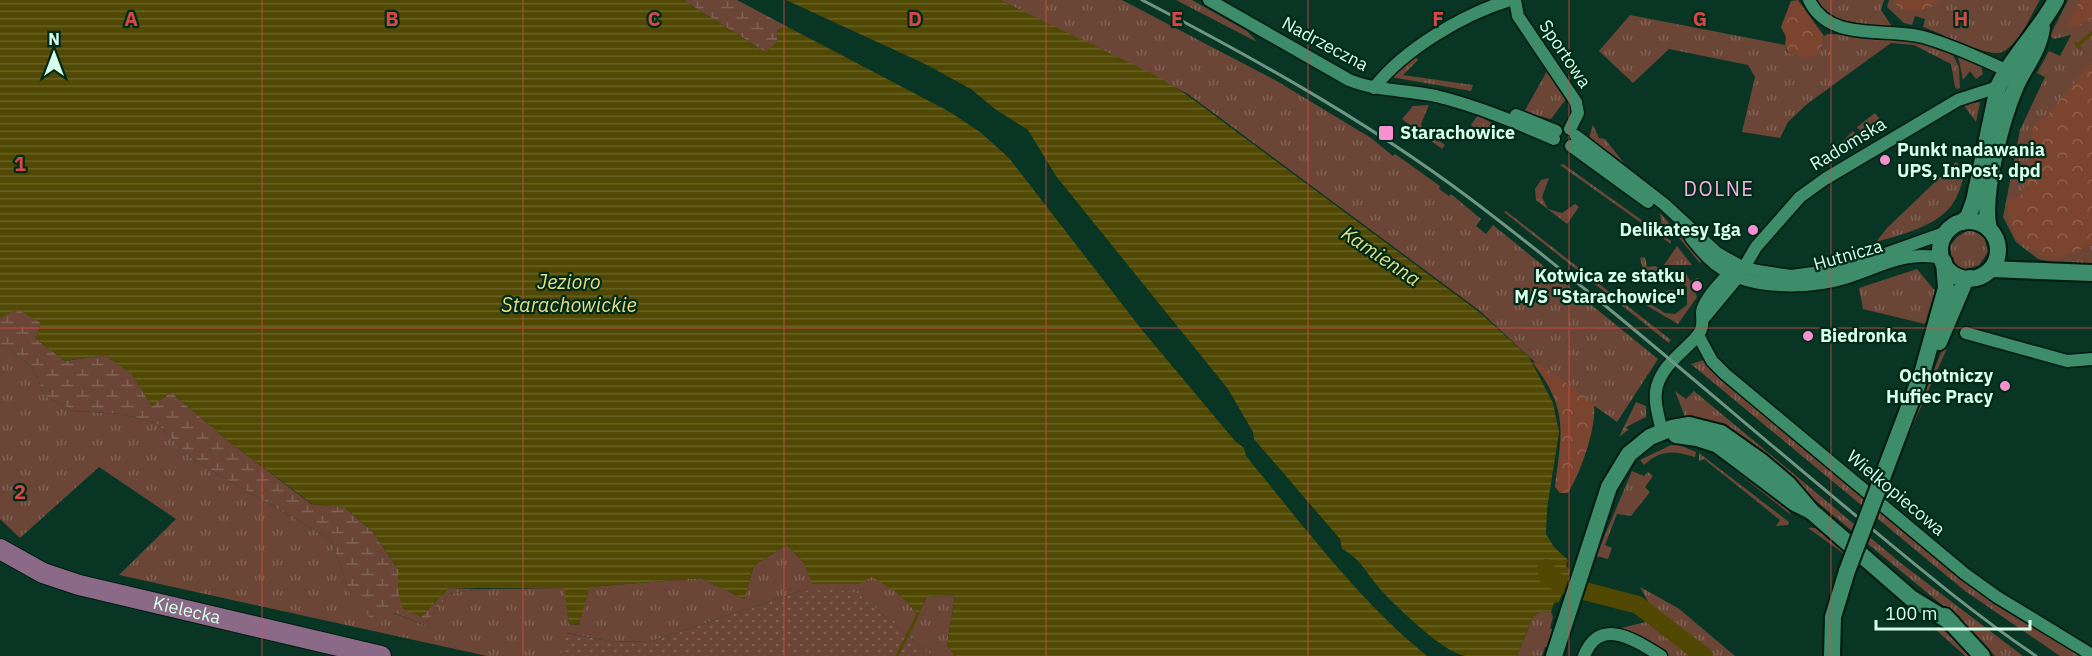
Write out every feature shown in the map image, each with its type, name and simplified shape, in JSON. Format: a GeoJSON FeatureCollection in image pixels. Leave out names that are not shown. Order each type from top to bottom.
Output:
{"type":"FeatureCollection","features":[{"type":"Feature","properties":{"kind":"main road","name":"Kielecka"},"geometry":{"type":"LineString","coordinates":[[0,549],[43,573],[80,585],[381,656]]}},
{"type":"Feature","properties":{"kind":"street","name":"Nadrzeczna"},"geometry":{"type":"LineString","coordinates":[[1209,0],[1348,80],[1374,88],[1470,99],[1555,135],[1562,148],[1572,137]]}},
{"type":"Feature","properties":{"kind":"street"},"geometry":{"type":"LineString","coordinates":[[1374,88],[1384,74],[1465,17],[1510,0]]}},
{"type":"Feature","properties":{"kind":"street","name":"Sportowa"},"geometry":{"type":"LineString","coordinates":[[1515,0],[1518,16],[1576,102],[1578,112],[1572,137]]}},
{"type":"Feature","properties":{"kind":"street"},"geometry":{"type":"LineString","coordinates":[[1809,0],[1818,15],[1835,26],[1920,36],[1952,46],[2013,73]]}},
{"type":"Feature","properties":{"kind":"street"},"geometry":{"type":"LineString","coordinates":[[1832,656],[1833,617],[1847,572],[1923,370],[1946,288],[1941,244],[1947,232],[1968,217],[1974,201],[1998,87],[2013,73],[2056,0]]}},
{"type":"Feature","properties":{"kind":"street"},"geometry":{"type":"LineString","coordinates":[[1989,229],[1986,215],[1990,183],[2013,73]]}},
{"type":"Feature","properties":{"kind":"street","name":"Radomska"},"geometry":{"type":"LineString","coordinates":[[1662,432],[1656,405],[1657,386],[1674,357],[1698,335],[1704,318],[1702,313],[1704,306],[1800,197],[1825,179],[1958,100],[1998,87]]}},
{"type":"Feature","properties":{"kind":"street"},"geometry":{"type":"LineString","coordinates":[[1555,135],[1562,127],[1665,214],[1710,260],[1736,272]]}},
{"type":"Feature","properties":{"kind":"street"},"geometry":{"type":"LineString","coordinates":[[1572,137],[1624,172],[1678,216],[1736,272]]}},
{"type":"Feature","properties":{"kind":"street"},"geometry":{"type":"LineString","coordinates":[[1923,370],[1944,332],[1965,281],[1981,276],[1991,269],[1998,249],[1996,238],[1989,229],[1977,222],[1962,222]]}},
{"type":"Feature","properties":{"kind":"street","name":"Hutnicza"},"geometry":{"type":"LineString","coordinates":[[1844,273],[1947,232]]}},
{"type":"Feature","properties":{"kind":"street"},"geometry":{"type":"LineString","coordinates":[[1998,249],[2025,263],[2060,271]]}},
{"type":"Feature","properties":{"kind":"street","name":"Hutnicza"},"geometry":{"type":"LineString","coordinates":[[1736,272],[1754,281],[1794,286],[1916,254],[1943,260]]}},
{"type":"Feature","properties":{"kind":"street"},"geometry":{"type":"LineString","coordinates":[[1943,260],[1957,276],[1970,279]]}},
{"type":"Feature","properties":{"kind":"street"},"geometry":{"type":"LineString","coordinates":[[1991,269],[2092,273]]}},
{"type":"Feature","properties":{"kind":"street"},"geometry":{"type":"LineString","coordinates":[[1966,333],[2067,361],[2092,359]]}},
{"type":"Feature","properties":{"kind":"street","name":"Wielkopiecowa"},"geometry":{"type":"LineString","coordinates":[[1698,335],[1712,361],[1725,374],[1947,560],[1997,597],[2092,655]]}},
{"type":"Feature","properties":{"kind":"street"},"geometry":{"type":"LineString","coordinates":[[1554,656],[1604,501],[1616,472],[1635,448],[1662,432],[1697,438],[1718,445],[1795,503],[1811,511],[1882,570],[1911,598],[1952,623],[1982,656]]}},
{"type":"Feature","properties":{"kind":"street"},"geometry":{"type":"LineString","coordinates":[[1584,656],[1590,643],[1599,636],[1615,634],[1661,656]]}},
{"type":"Feature","properties":{"kind":"green space"},"geometry":{"type":"Polygon","coordinates":[[[683,0],[737,0],[786,26],[777,30],[778,42],[765,52],[683,0]]]}},
{"type":"Feature","properties":{"kind":"green space"},"geometry":{"type":"Polygon","coordinates":[[[1000,0],[1122,0],[1275,80],[1371,138],[1393,156],[1395,154],[1440,186],[1439,189],[1449,196],[1451,194],[1481,219],[1476,226],[1486,234],[1493,225],[1658,359],[1617,422],[1539,366],[1480,311],[1188,94],[1000,0]]]}},
{"type":"Feature","properties":{"kind":"green space"},"geometry":{"type":"Polygon","coordinates":[[[1176,0],[1192,0],[1247,31],[1257,42],[1176,0]]]}},
{"type":"Feature","properties":{"kind":"green space"},"geometry":{"type":"Polygon","coordinates":[[[1798,0],[1824,36],[1821,51],[1817,54],[1801,57],[1788,53],[1785,45],[1786,37],[1781,27],[1791,1],[1798,0]]]}},
{"type":"Feature","properties":{"kind":"green space"},"geometry":{"type":"Polygon","coordinates":[[[1817,0],[1884,0],[1881,10],[1893,28],[1861,25],[1841,20],[1824,9],[1817,0]]]}},
{"type":"Feature","properties":{"kind":"green space"},"geometry":{"type":"Polygon","coordinates":[[[1889,0],[2040,0],[2014,43],[2002,52],[1995,53],[1975,48],[1923,27],[1925,19],[1915,16],[1912,25],[1904,23],[1887,7],[1889,0]]]}},
{"type":"Feature","properties":{"kind":"green space"},"geometry":{"type":"Polygon","coordinates":[[[1894,0],[1939,0],[1931,7],[1921,11],[1911,11],[1900,10],[1894,0]]]}},
{"type":"Feature","properties":{"kind":"green space"},"geometry":{"type":"Polygon","coordinates":[[[2068,0],[2092,0],[2092,266],[2065,265],[2038,259],[2016,242],[2003,217],[2020,130],[2045,77],[2037,73],[2049,51],[2060,56],[2071,35],[2054,39],[2050,36],[2068,0]]]}},
{"type":"Feature","properties":{"kind":"green space"},"geometry":{"type":"Polygon","coordinates":[[[2080,0],[2092,0],[2092,19],[2073,28],[2068,24],[2080,0]]]}},
{"type":"Feature","properties":{"kind":"green space"},"geometry":{"type":"Polygon","coordinates":[[[1630,15],[1785,45],[1787,52],[1800,56],[1821,51],[1824,36],[1828,34],[1887,36],[1924,43],[1953,55],[1959,67],[1960,88],[1955,87],[1951,64],[1914,45],[1891,43],[1807,104],[1788,122],[1780,138],[1742,132],[1755,77],[1748,65],[1669,49],[1633,83],[1599,51],[1630,15]]]}},
{"type":"Feature","properties":{"kind":"green space"},"geometry":{"type":"Polygon","coordinates":[[[1414,55],[1418,60],[1403,75],[1473,85],[1471,91],[1391,77],[1414,55]]]}},
{"type":"Feature","properties":{"kind":"green space"},"geometry":{"type":"Polygon","coordinates":[[[1958,56],[1981,65],[1983,74],[1976,79],[1970,71],[1963,80],[1958,56]]]}},
{"type":"Feature","properties":{"kind":"green space"},"geometry":{"type":"Polygon","coordinates":[[[2092,62],[2092,244],[2056,259],[2043,256],[2017,240],[2010,224],[2007,202],[2021,195],[2032,155],[2031,129],[2048,114],[2092,62]]]}},
{"type":"Feature","properties":{"kind":"green space"},"geometry":{"type":"Polygon","coordinates":[[[1547,71],[1566,99],[1551,119],[1524,112],[1547,71]]]}},
{"type":"Feature","properties":{"kind":"green space"},"geometry":{"type":"Polygon","coordinates":[[[1980,102],[1976,122],[1963,104],[1980,102]]]}},
{"type":"Feature","properties":{"kind":"green space"},"geometry":{"type":"Polygon","coordinates":[[[1429,105],[1421,124],[1423,129],[1445,145],[1442,149],[1402,119],[1413,106],[1429,105]]]}},
{"type":"Feature","properties":{"kind":"green space"},"geometry":{"type":"Polygon","coordinates":[[[1875,113],[1885,126],[1865,137],[1857,127],[1875,113]]]}},
{"type":"Feature","properties":{"kind":"green space"},"geometry":{"type":"Polygon","coordinates":[[[1478,115],[1495,125],[1486,136],[1471,125],[1478,115]]]}},
{"type":"Feature","properties":{"kind":"green space"},"geometry":{"type":"Polygon","coordinates":[[[1593,125],[1599,138],[1605,139],[1624,163],[1589,138],[1593,125]]]}},
{"type":"Feature","properties":{"kind":"green space"},"geometry":{"type":"Polygon","coordinates":[[[1853,131],[1861,141],[1846,150],[1840,144],[1853,131]]]}},
{"type":"Feature","properties":{"kind":"green space"},"geometry":{"type":"Polygon","coordinates":[[[1956,162],[1965,171],[1956,198],[1944,213],[1927,225],[1876,242],[1887,228],[1956,162]]]}},
{"type":"Feature","properties":{"kind":"green space"},"geometry":{"type":"Polygon","coordinates":[[[1563,164],[1671,241],[1671,244],[1560,165],[1563,164]]]}},
{"type":"Feature","properties":{"kind":"green space"},"geometry":{"type":"Polygon","coordinates":[[[1549,178],[1542,197],[1548,209],[1562,213],[1575,204],[1579,207],[1567,224],[1536,200],[1535,189],[1541,180],[1549,178]]]}},
{"type":"Feature","properties":{"kind":"green space"},"geometry":{"type":"Polygon","coordinates":[[[1506,211],[1671,340],[1669,343],[1504,212],[1506,211]]]}},
{"type":"Feature","properties":{"kind":"green space"},"geometry":{"type":"Polygon","coordinates":[[[1660,213],[1702,261],[1700,263],[1680,239],[1662,226],[1660,213]]]}},
{"type":"Feature","properties":{"kind":"green space"},"geometry":{"type":"Polygon","coordinates":[[[1972,228],[1984,236],[1988,252],[1979,265],[1962,271],[1952,260],[1950,246],[1957,237],[1972,228]]]}},
{"type":"Feature","properties":{"kind":"green space"},"geometry":{"type":"Polygon","coordinates":[[[1677,246],[1692,265],[1664,265],[1677,246]]]}},
{"type":"Feature","properties":{"kind":"green space"},"geometry":{"type":"Polygon","coordinates":[[[1645,257],[1647,267],[1655,266],[1668,272],[1685,271],[1690,281],[1698,278],[1701,292],[1697,283],[1692,285],[1697,297],[1678,324],[1647,306],[1639,297],[1665,313],[1675,314],[1687,305],[1687,287],[1678,280],[1645,278],[1639,271],[1643,269],[1640,258],[1645,257]]]}},
{"type":"Feature","properties":{"kind":"green space"},"geometry":{"type":"Polygon","coordinates":[[[1917,269],[1935,291],[1925,324],[1863,309],[1859,288],[1917,269]]]}},
{"type":"Feature","properties":{"kind":"green space"},"geometry":{"type":"Polygon","coordinates":[[[1674,290],[1679,297],[1674,303],[1669,304],[1659,296],[1662,291],[1674,290]]]}},
{"type":"Feature","properties":{"kind":"green space"},"geometry":{"type":"Polygon","coordinates":[[[1961,302],[1965,304],[1957,325],[1895,471],[1893,470],[1901,449],[1961,302]]]}},
{"type":"Feature","properties":{"kind":"green space"},"geometry":{"type":"Polygon","coordinates":[[[17,308],[41,323],[36,339],[65,361],[105,355],[132,374],[152,406],[171,392],[227,440],[311,504],[344,507],[373,532],[398,569],[398,592],[421,617],[449,588],[480,589],[449,594],[424,625],[395,613],[377,625],[351,596],[331,540],[194,460],[156,423],[122,414],[74,411],[45,396],[32,367],[6,346],[0,345],[0,318],[17,308]]]}},
{"type":"Feature","properties":{"kind":"green space"},"geometry":{"type":"Polygon","coordinates":[[[0,345],[6,346],[32,367],[45,396],[74,411],[122,414],[156,423],[194,460],[331,540],[351,596],[424,625],[449,594],[480,589],[565,588],[569,624],[579,625],[589,587],[701,578],[744,599],[754,565],[787,545],[804,563],[872,576],[898,593],[918,614],[927,597],[955,595],[947,645],[955,656],[932,656],[857,593],[801,591],[649,642],[608,641],[567,633],[561,656],[487,656],[119,575],[176,519],[99,467],[20,538],[0,519],[0,345]]]}},
{"type":"Feature","properties":{"kind":"green space"},"geometry":{"type":"Polygon","coordinates":[[[1704,360],[1768,418],[1924,546],[2016,615],[2082,656],[2060,656],[1965,591],[1691,364],[1704,360]]]}},
{"type":"Feature","properties":{"kind":"green space"},"geometry":{"type":"Polygon","coordinates":[[[1532,362],[1540,364],[1594,403],[1593,424],[1587,449],[1568,493],[1560,493],[1555,487],[1561,436],[1557,408],[1544,379],[1532,362]]]}},
{"type":"Feature","properties":{"kind":"green space"},"geometry":{"type":"Polygon","coordinates":[[[1675,391],[1686,399],[1694,391],[1902,564],[2023,656],[1995,656],[1970,628],[1743,441],[1687,422],[1675,391]]]}},
{"type":"Feature","properties":{"kind":"green space"},"geometry":{"type":"Polygon","coordinates":[[[1636,402],[1646,406],[1646,417],[1626,427],[1628,430],[1619,437],[1636,402]]]}},
{"type":"Feature","properties":{"kind":"green space"},"geometry":{"type":"Polygon","coordinates":[[[1702,443],[1786,504],[1791,515],[1713,453],[1703,448],[1702,443]]]}},
{"type":"Feature","properties":{"kind":"green space"},"geometry":{"type":"Polygon","coordinates":[[[1671,445],[1679,445],[1696,452],[1695,457],[1668,453],[1656,456],[1644,465],[1640,460],[1671,445]]]}},
{"type":"Feature","properties":{"kind":"green space"},"geometry":{"type":"Polygon","coordinates":[[[1699,453],[1789,522],[1788,525],[1776,526],[1780,520],[1704,459],[1699,461],[1699,453]]]}},
{"type":"Feature","properties":{"kind":"green space"},"geometry":{"type":"Polygon","coordinates":[[[1632,471],[1644,476],[1648,472],[1653,476],[1645,487],[1650,492],[1631,516],[1617,514],[1605,545],[1612,548],[1608,559],[1596,556],[1632,471]]]}},
{"type":"Feature","properties":{"kind":"green space"},"geometry":{"type":"Polygon","coordinates":[[[1808,528],[1815,528],[1826,533],[1850,558],[1808,528]]]}},
{"type":"Feature","properties":{"kind":"green space"},"geometry":{"type":"Polygon","coordinates":[[[1640,587],[1678,608],[1735,656],[1668,656],[1650,643],[1621,628],[1658,619],[1640,587]]]}},
{"type":"Feature","properties":{"kind":"green space"},"geometry":{"type":"Polygon","coordinates":[[[833,590],[857,593],[932,656],[561,656],[566,633],[608,641],[649,642],[801,591],[833,590]]]}},
{"type":"Feature","properties":{"kind":"green space"},"geometry":{"type":"Polygon","coordinates":[[[1543,611],[1551,612],[1553,617],[1550,628],[1554,630],[1548,648],[1545,647],[1542,656],[1517,656],[1533,616],[1543,611]]]}},
{"type":"Feature","properties":{"kind":"green space"},"geometry":{"type":"Polygon","coordinates":[[[1940,626],[1970,656],[1965,656],[1935,629],[1940,626]]]}},
{"type":"Feature","properties":{"kind":"water","name":"Jezioro Starachowickie"},"geometry":{"type":"Polygon","coordinates":[[[0,0],[683,0],[765,52],[777,42],[777,30],[786,26],[950,112],[980,132],[1009,158],[1142,330],[1235,441],[1244,448],[1246,456],[1310,535],[1377,610],[1427,656],[955,656],[947,645],[955,595],[927,597],[918,614],[898,593],[872,577],[860,584],[812,584],[804,563],[787,545],[754,565],[744,599],[701,578],[590,587],[579,625],[569,624],[564,588],[449,588],[421,617],[403,609],[398,592],[398,569],[373,532],[344,507],[312,504],[227,440],[171,392],[152,406],[132,374],[105,355],[65,361],[36,339],[41,323],[17,309],[0,318],[0,0]]]}},
{"type":"Feature","properties":{"kind":"water"},"geometry":{"type":"Polygon","coordinates":[[[786,0],[1000,0],[1157,76],[1187,95],[1479,312],[1529,357],[1553,403],[1559,432],[1547,509],[1546,534],[1554,547],[1568,560],[1566,566],[1570,570],[1566,583],[1562,585],[1564,589],[1559,602],[1554,603],[1551,612],[1543,611],[1533,616],[1517,656],[1466,656],[1445,647],[1408,617],[1380,589],[1358,561],[1342,549],[1340,539],[1254,439],[1253,432],[1228,389],[1056,176],[1028,130],[995,109],[971,89],[925,64],[786,0]]]}},
{"type":"Feature","properties":{"kind":"waterway"},"geometry":{"type":"LineString","coordinates":[[2077,46],[2092,33]]}},
{"type":"Feature","properties":{"kind":"waterway"},"geometry":{"type":"LineString","coordinates":[[2076,43],[2080,48]]}},
{"type":"Feature","properties":{"kind":"waterway","name":"Kamienna"},"geometry":{"type":"LineString","coordinates":[[1546,568],[1548,577],[1562,585],[1638,605],[1704,656]]}},
{"type":"Feature","properties":{"kind":"waterway"},"geometry":{"type":"LineString","coordinates":[[897,656],[918,614]]}},
{"type":"Feature","properties":{"kind":"railway"},"geometry":{"type":"LineString","coordinates":[[1142,0],[1232,48],[1364,125],[1448,182],[1579,284],[1938,583],[2036,656]]}},
{"type":"Feature","properties":{"kind":"place","name":"Starachowice"},"geometry":{"type":"Point","coordinates":[1386,133]}},
{"type":"Feature","properties":{"kind":"place","name":"Punkt nadawania UPS, InPost, dpd"},"geometry":{"type":"Point","coordinates":[1885,160]}},
{"type":"Feature","properties":{"kind":"place","name":"Delikatesy Iga"},"geometry":{"type":"Point","coordinates":[1753,230]}},
{"type":"Feature","properties":{"kind":"place","name":"Kotwica ze statku M/S \"Starachowice\""},"geometry":{"type":"Point","coordinates":[1697,286]}},
{"type":"Feature","properties":{"kind":"place","name":"Biedronka"},"geometry":{"type":"Point","coordinates":[1808,336]}},
{"type":"Feature","properties":{"kind":"place","name":"Ochotniczy Hufiec Pracy"},"geometry":{"type":"Point","coordinates":[2005,386]}},
{"type":"Feature","properties":{"kind":"district","name":"DOLNE"},"geometry":{"type":"Point","coordinates":[1719,189]}}]}
